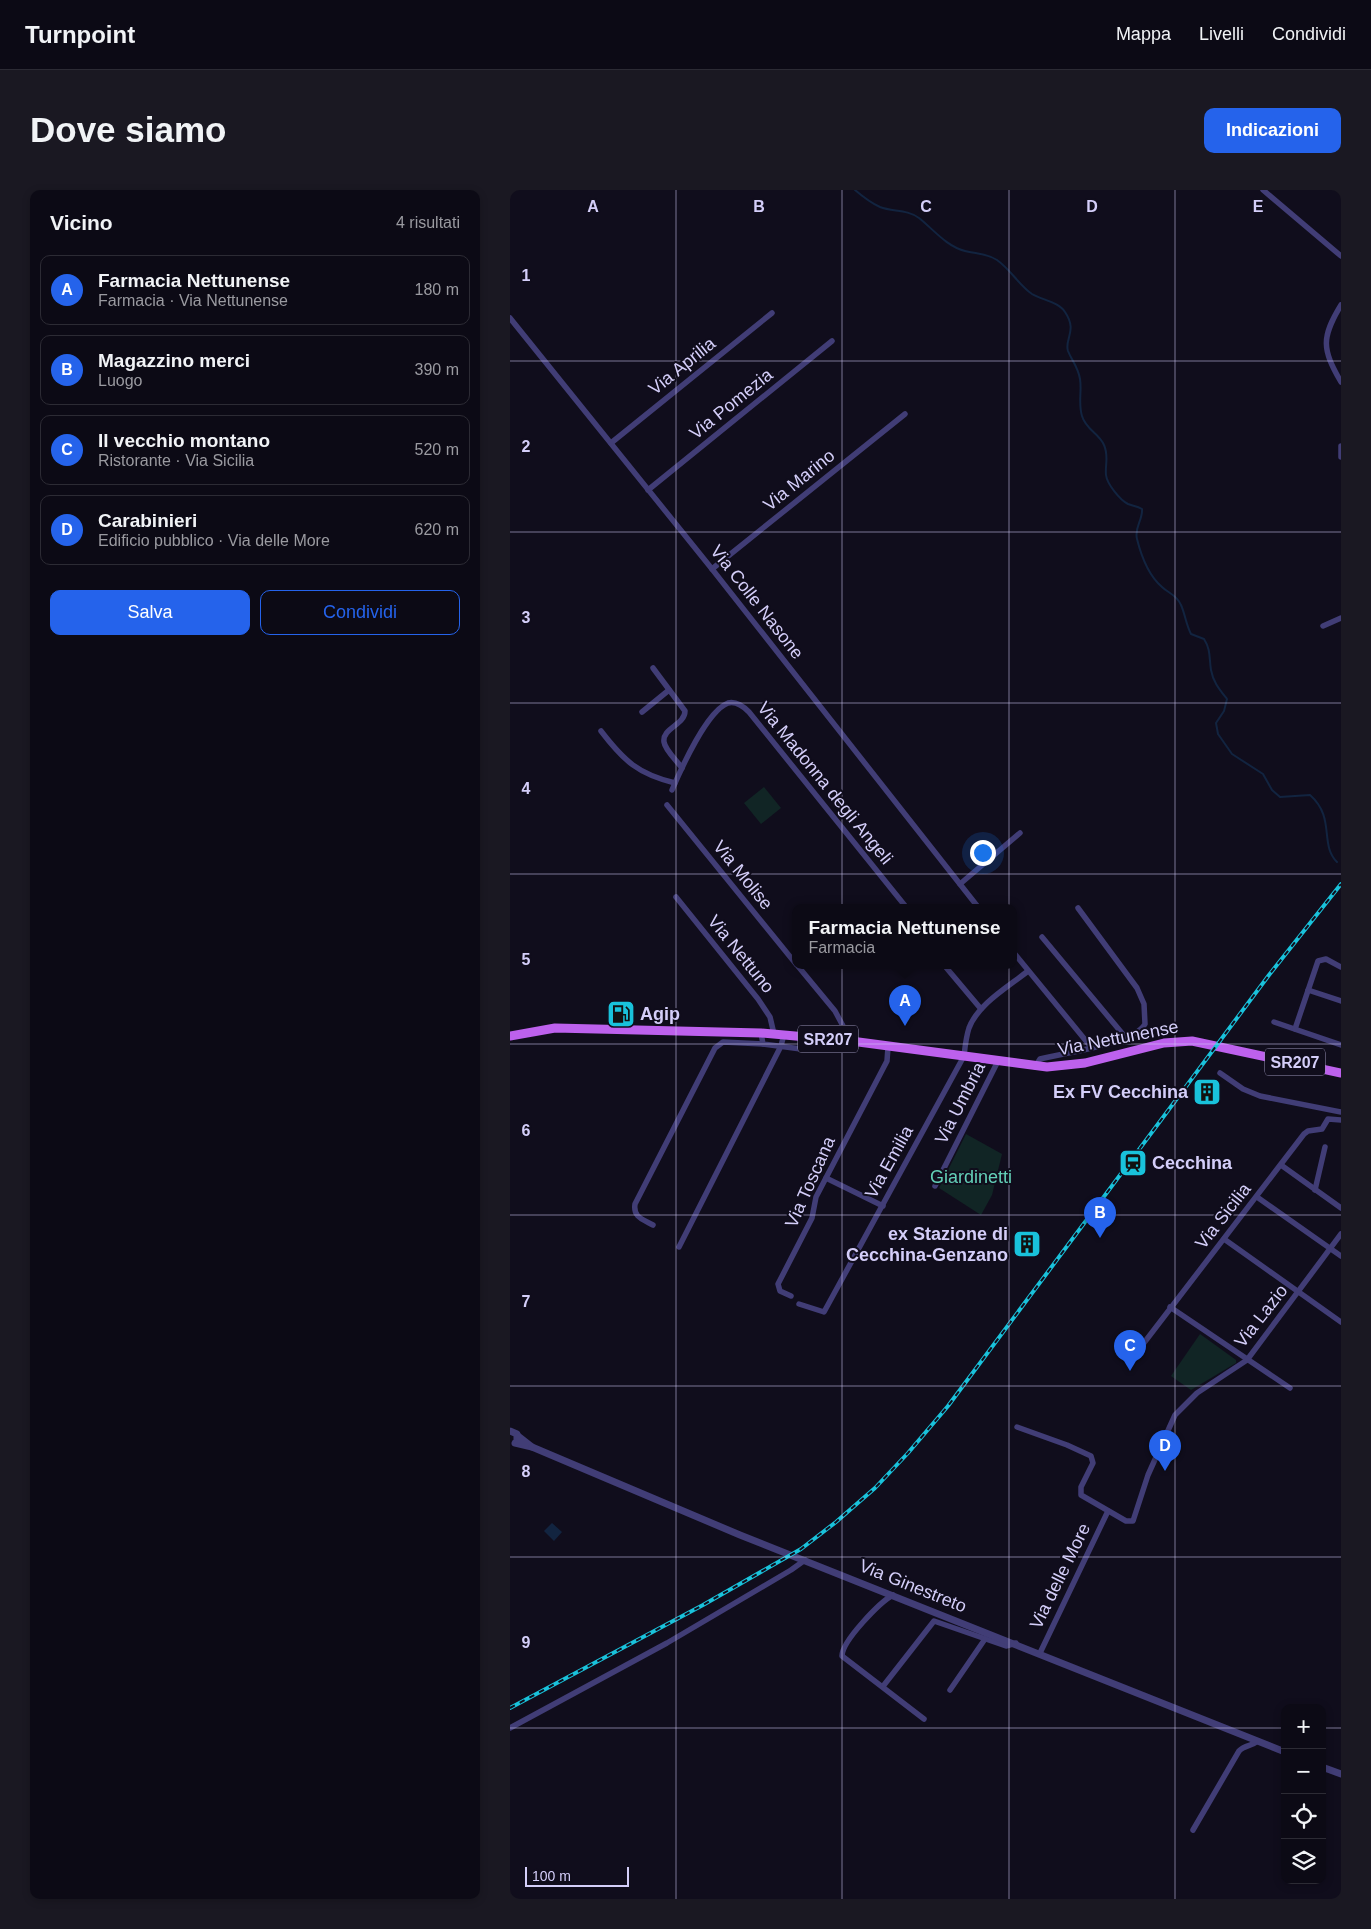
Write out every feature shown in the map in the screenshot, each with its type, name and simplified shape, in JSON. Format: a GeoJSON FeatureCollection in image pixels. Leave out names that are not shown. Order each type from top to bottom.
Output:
{"type":"FeatureCollection","features":[{"type":"Feature","properties":{"kind":"main road","name":"Via Nettunense"},"geometry":{"type":"LineString","coordinates":[[510,1036],[555,1028],[784,1034],[851,1041],[1035,1066],[1072,1065],[1171,1042],[1192,1041],[1341,1073]]}},
{"type":"Feature","properties":{"kind":"street"},"geometry":{"type":"LineString","coordinates":[[1263,190],[1341,256]]}},
{"type":"Feature","properties":{"kind":"street"},"geometry":{"type":"LineString","coordinates":[[1341,305],[1329,326],[1325,342],[1329,360],[1341,382]]}},
{"type":"Feature","properties":{"kind":"street","name":"Via Aprilia"},"geometry":{"type":"LineString","coordinates":[[611,443],[772,313]]}},
{"type":"Feature","properties":{"kind":"street","name":"Via Colle Nasone"},"geometry":{"type":"LineString","coordinates":[[510,318],[712,569],[976,904]]}},
{"type":"Feature","properties":{"kind":"street","name":"Via Pomezia"},"geometry":{"type":"LineString","coordinates":[[648,490],[832,341]]}},
{"type":"Feature","properties":{"kind":"street","name":"Via Marino"},"geometry":{"type":"LineString","coordinates":[[712,569],[905,414]]}},
{"type":"Feature","properties":{"kind":"street"},"geometry":{"type":"LineString","coordinates":[[1341,446],[1341,457]]}},
{"type":"Feature","properties":{"kind":"street"},"geometry":{"type":"LineString","coordinates":[[1323,626],[1341,618]]}},
{"type":"Feature","properties":{"kind":"street"},"geometry":{"type":"LineString","coordinates":[[653,668],[684,709],[683,719],[666,735],[664,742],[682,768]]}},
{"type":"Feature","properties":{"kind":"street"},"geometry":{"type":"LineString","coordinates":[[642,712],[669,690]]}},
{"type":"Feature","properties":{"kind":"street","name":"Via Madonna degli Angeli"},"geometry":{"type":"LineString","coordinates":[[672,790],[698,736],[723,707],[730,703],[740,705],[749,712],[904,904]]}},
{"type":"Feature","properties":{"kind":"street"},"geometry":{"type":"LineString","coordinates":[[601,732],[620,756],[632,766],[655,778],[675,783]]}},
{"type":"Feature","properties":{"kind":"street","name":"Via Molise"},"geometry":{"type":"LineString","coordinates":[[667,805],[792,958]]}},
{"type":"Feature","properties":{"kind":"street"},"geometry":{"type":"LineString","coordinates":[[960,884],[1020,834]]}},
{"type":"Feature","properties":{"kind":"street","name":"Via Nettuno"},"geometry":{"type":"LineString","coordinates":[[676,897],[758,999],[770,1017],[774,1034]]}},
{"type":"Feature","properties":{"kind":"street"},"geometry":{"type":"LineString","coordinates":[[1035,1066],[1040,1059],[1126,1038],[1142,1030],[1145,1015],[1142,999],[1137,988],[1078,908]]}},
{"type":"Feature","properties":{"kind":"street"},"geometry":{"type":"LineString","coordinates":[[1042,937],[1126,1038]]}},
{"type":"Feature","properties":{"kind":"street"},"geometry":{"type":"LineString","coordinates":[[1017,957],[1091,1047]]}},
{"type":"Feature","properties":{"kind":"street"},"geometry":{"type":"LineString","coordinates":[[1295,1029],[1318,962],[1322,958],[1328,959],[1341,967]]}},
{"type":"Feature","properties":{"kind":"street","name":"Via Molise"},"geometry":{"type":"LineString","coordinates":[[801,969],[835,1012],[851,1041]]}},
{"type":"Feature","properties":{"kind":"street"},"geometry":{"type":"LineString","coordinates":[[947,969],[981,1009]]}},
{"type":"Feature","properties":{"kind":"street"},"geometry":{"type":"LineString","coordinates":[[964,1056],[968,1030],[981,1009],[1028,971]]}},
{"type":"Feature","properties":{"kind":"street"},"geometry":{"type":"LineString","coordinates":[[1308,990],[1341,1001]]}},
{"type":"Feature","properties":{"kind":"street"},"geometry":{"type":"LineString","coordinates":[[1274,1022],[1341,1046]]}},
{"type":"Feature","properties":{"kind":"street"},"geometry":{"type":"LineString","coordinates":[[761,1033],[763,1044]]}},
{"type":"Feature","properties":{"kind":"street"},"geometry":{"type":"LineString","coordinates":[[678,1246],[781,1046],[784,1034]]}},
{"type":"Feature","properties":{"kind":"street"},"geometry":{"type":"LineString","coordinates":[[653,1225],[637,1217],[634,1211],[635,1204],[715,1048],[723,1042],[763,1044],[801,1049],[808,1036]]}},
{"type":"Feature","properties":{"kind":"street","name":"Via Toscana"},"geometry":{"type":"LineString","coordinates":[[791,1296],[780,1291],[778,1284],[812,1218],[815,1200],[886,1061],[888,1047]]}},
{"type":"Feature","properties":{"kind":"street","name":"Via Emilia"},"geometry":{"type":"LineString","coordinates":[[799,1304],[824,1312],[964,1056]]}},
{"type":"Feature","properties":{"kind":"street","name":"Via Umbria"},"geometry":{"type":"LineString","coordinates":[[935,1186],[998,1061]]}},
{"type":"Feature","properties":{"kind":"street"},"geometry":{"type":"LineString","coordinates":[[1220,1073],[1243,1089],[1260,1096],[1341,1112]]}},
{"type":"Feature","properties":{"kind":"street","name":"Via Sicilia"},"geometry":{"type":"LineString","coordinates":[[1137,1352],[1306,1132],[1322,1129],[1328,1119],[1341,1120]]}},
{"type":"Feature","properties":{"kind":"street"},"geometry":{"type":"LineString","coordinates":[[1315,1190],[1325,1147]]}},
{"type":"Feature","properties":{"kind":"street"},"geometry":{"type":"LineString","coordinates":[[1281,1165],[1341,1208]]}},
{"type":"Feature","properties":{"kind":"street"},"geometry":{"type":"LineString","coordinates":[[826,1178],[883,1206]]}},
{"type":"Feature","properties":{"kind":"street"},"geometry":{"type":"LineString","coordinates":[[1257,1197],[1341,1256]]}},
{"type":"Feature","properties":{"kind":"street","name":"Via Lazio"},"geometry":{"type":"LineString","coordinates":[[1188,1400],[1247,1360],[1300,1292],[1341,1234]]}},
{"type":"Feature","properties":{"kind":"street"},"geometry":{"type":"LineString","coordinates":[[1224,1239],[1341,1322]]}},
{"type":"Feature","properties":{"kind":"street"},"geometry":{"type":"LineString","coordinates":[[1170,1307],[1290,1388]]}},
{"type":"Feature","properties":{"kind":"street","name":"Via delle More"},"geometry":{"type":"LineString","coordinates":[[1017,1427],[1067,1445],[1092,1457],[1092,1465],[1080,1493],[1084,1498],[1128,1522],[1134,1520],[1146,1482],[1168,1426],[1175,1414],[1188,1400]]}},
{"type":"Feature","properties":{"kind":"street","name":"Via Ginestreto"},"geometry":{"type":"LineString","coordinates":[[510,1431],[515,1432],[532,1447],[631,1490],[1281,1750]]}},
{"type":"Feature","properties":{"kind":"street"},"geometry":{"type":"LineString","coordinates":[[512,1444],[518,1436]]}},
{"type":"Feature","properties":{"kind":"street","name":"Via Ginestreto"},"geometry":{"type":"LineString","coordinates":[[512,1444],[532,1447]]}},
{"type":"Feature","properties":{"kind":"street","name":"Via delle More"},"geometry":{"type":"LineString","coordinates":[[1040,1653],[1108,1511]]}},
{"type":"Feature","properties":{"kind":"street"},"geometry":{"type":"LineString","coordinates":[[510,1728],[667,1643],[805,1560]]}},
{"type":"Feature","properties":{"kind":"street"},"geometry":{"type":"LineString","coordinates":[[894,1595],[882,1602],[844,1648],[842,1656],[924,1719]]}},
{"type":"Feature","properties":{"kind":"street"},"geometry":{"type":"LineString","coordinates":[[884,1685],[934,1621],[1008,1647],[1016,1643]]}},
{"type":"Feature","properties":{"kind":"street"},"geometry":{"type":"LineString","coordinates":[[950,1690],[985,1640]]}},
{"type":"Feature","properties":{"kind":"street"},"geometry":{"type":"LineString","coordinates":[[1193,1830],[1239,1751],[1244,1746],[1254,1745],[1258,1741]]}},
{"type":"Feature","properties":{"kind":"street"},"geometry":{"type":"LineString","coordinates":[[1326,1768],[1341,1774]]}},
{"type":"Feature","properties":{"kind":"green space"},"geometry":{"type":"Polygon","coordinates":[[[764,787],[781,808],[761,824],[744,803],[764,787]]]}},
{"type":"Feature","properties":{"kind":"green space","name":"Giardinetti"},"geometry":{"type":"Polygon","coordinates":[[[966,1134],[1002,1154],[992,1195],[981,1215],[939,1188],[966,1134]]]}},
{"type":"Feature","properties":{"kind":"green space"},"geometry":{"type":"Polygon","coordinates":[[[1200,1334],[1236,1360],[1236,1363],[1191,1390],[1171,1376],[1200,1334]]]}},
{"type":"Feature","properties":{"kind":"water"},"geometry":{"type":"Polygon","coordinates":[[[552,1523],[562,1532],[554,1541],[544,1531],[552,1523]]]}},
{"type":"Feature","properties":{"kind":"waterway"},"geometry":{"type":"LineString","coordinates":[[855,190],[880,207],[914,215],[958,249],[985,255],[997,260],[1032,294],[1055,303],[1065,312],[1069,319],[1071,330],[1067,347],[1080,379],[1082,416],[1086,425],[1099,437],[1104,445],[1107,479],[1121,499],[1128,504],[1142,509],[1136,535],[1146,565],[1157,582],[1175,596],[1179,602],[1191,634],[1204,639],[1209,650],[1213,678],[1227,699],[1224,711],[1216,723],[1218,734],[1232,754],[1263,774],[1272,790],[1280,797],[1310,795],[1323,813],[1329,847],[1337,862]]}},
{"type":"Feature","properties":{"kind":"railway"},"geometry":{"type":"LineString","coordinates":[[510,1708],[703,1605],[801,1549],[875,1488],[948,1406],[1269,975],[1341,884]]}},
{"type":"Feature","properties":{"kind":"place","name":"Agip"},"geometry":{"type":"Point","coordinates":[621,1014]}},
{"type":"Feature","properties":{"kind":"place","name":"Farmacia Nettunense"},"geometry":{"type":"Point","coordinates":[905,1026]}},
{"type":"Feature","properties":{"kind":"place","name":"Ex FV Cecchina"},"geometry":{"type":"Point","coordinates":[1207,1092]}},
{"type":"Feature","properties":{"kind":"place","name":"Cecchina"},"geometry":{"type":"Point","coordinates":[1133,1163]}},
{"type":"Feature","properties":{"kind":"place","name":"Magazzino merci"},"geometry":{"type":"Point","coordinates":[1100,1238]}},
{"type":"Feature","properties":{"kind":"place","name":"ex Stazione di Cecchina-Genzano"},"geometry":{"type":"Point","coordinates":[1027,1244]}},
{"type":"Feature","properties":{"kind":"place","name":"Il vecchio montano"},"geometry":{"type":"Point","coordinates":[1130,1371]}},
{"type":"Feature","properties":{"kind":"place","name":"Carabinieri"},"geometry":{"type":"Point","coordinates":[1165,1471]}}]}
